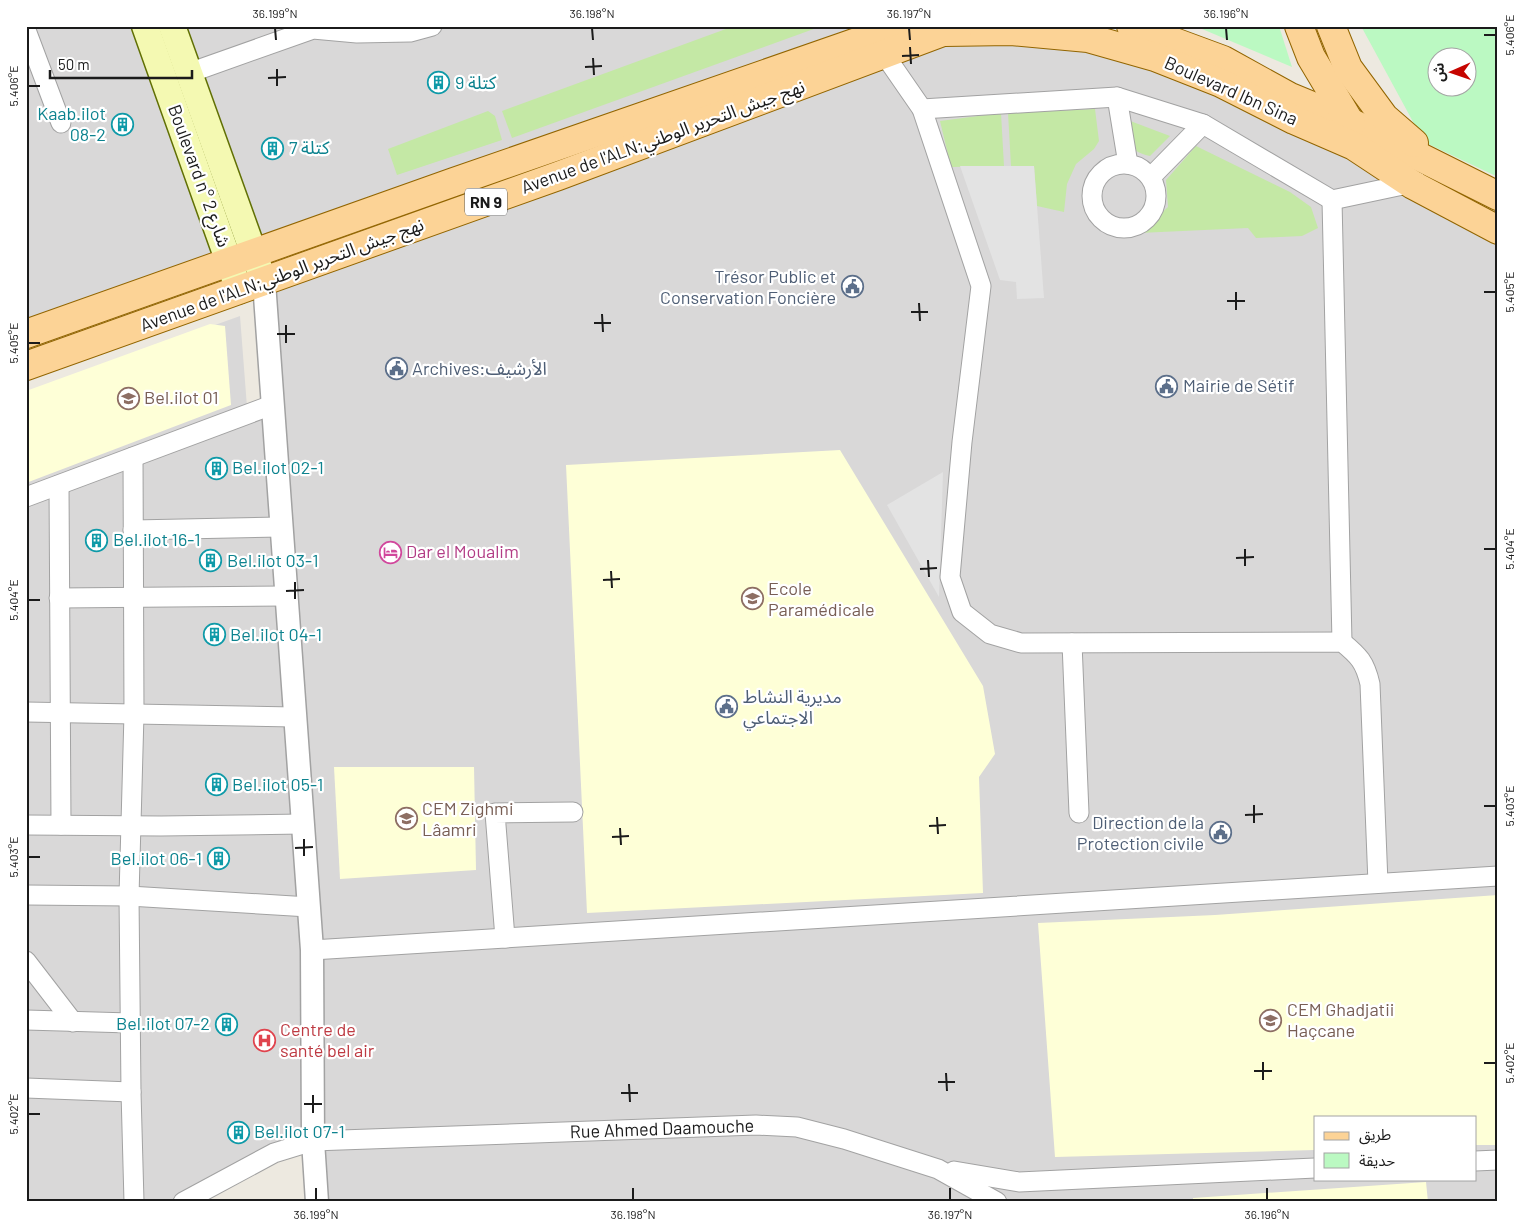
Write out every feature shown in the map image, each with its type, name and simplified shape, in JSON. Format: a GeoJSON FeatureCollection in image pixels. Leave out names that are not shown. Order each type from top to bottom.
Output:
{"type":"FeatureCollection","features":[{"type":"Feature","properties":{"kind":"main road","name":"Boulevard n° شارع 2"},"geometry":{"type":"LineString","coordinates":[[145,26],[242,257]]}},
{"type":"Feature","properties":{"kind":"main road","name":"Boulevard n° شارع 2"},"geometry":{"type":"LineString","coordinates":[[172,26],[189,73],[252,286]]}},
{"type":"Feature","properties":{"kind":"main road","name":"Avenue de l'ALN;نهج جيش التحرير الوطني"},"geometry":{"type":"LineString","coordinates":[[26,334],[903,26]]}},
{"type":"Feature","properties":{"kind":"main road","name":"Boulevard Ibn Sina"},"geometry":{"type":"LineString","coordinates":[[1131,26],[1222,60],[1290,97],[1346,120],[1498,196]]}},
{"type":"Feature","properties":{"kind":"main road","name":"Boulevard Ibn Sina"},"geometry":{"type":"LineString","coordinates":[[1299,26],[1311,57],[1346,120],[1386,162],[1413,185]]}},
{"type":"Feature","properties":{"kind":"main road"},"geometry":{"type":"LineString","coordinates":[[1331,26],[1348,68],[1384,117],[1441,167]]}},
{"type":"Feature","properties":{"kind":"main road","name":"Avenue de l'ALN;نهج جيش التحرير الوطني"},"geometry":{"type":"LineString","coordinates":[[26,366],[567,173],[952,29]]}},
{"type":"Feature","properties":{"kind":"main road","name":"Boulevard Ibn Sina"},"geometry":{"type":"LineString","coordinates":[[952,29],[1011,31],[1088,38],[1155,57],[1221,83],[1294,120],[1354,146],[1413,185]]}},
{"type":"Feature","properties":{"kind":"main road"},"geometry":{"type":"LineString","coordinates":[[1413,185],[1498,230]]}},
{"type":"Feature","properties":{"kind":"street"},"geometry":{"type":"LineString","coordinates":[[189,73],[310,27],[357,34],[410,32],[432,26]]}},
{"type":"Feature","properties":{"kind":"street"},"geometry":{"type":"LineString","coordinates":[[26,30],[61,124]]}},
{"type":"Feature","properties":{"kind":"street"},"geometry":{"type":"LineString","coordinates":[[884,54],[922,109],[981,286],[962,442],[950,577],[962,612],[990,634],[1021,644],[1342,642],[1358,655],[1366,666],[1370,684],[1378,883]]}},
{"type":"Feature","properties":{"kind":"street"},"geometry":{"type":"LineString","coordinates":[[922,109],[1117,97],[1203,124],[1332,200],[1413,185],[1441,167]]}},
{"type":"Feature","properties":{"kind":"street"},"geometry":{"type":"LineString","coordinates":[[1117,97],[1128,164]]}},
{"type":"Feature","properties":{"kind":"street"},"geometry":{"type":"LineString","coordinates":[[1150,177],[1203,124]]}},
{"type":"Feature","properties":{"kind":"street"},"geometry":{"type":"LineString","coordinates":[[1117,164],[1128,164],[1136,166],[1150,177],[1156,198],[1148,218],[1129,228],[1118,227],[1108,223],[1099,216],[1094,207],[1092,196],[1094,185],[1107,168],[1117,164]]}},
{"type":"Feature","properties":{"kind":"street"},"geometry":{"type":"LineString","coordinates":[[1332,200],[1342,642]]}},
{"type":"Feature","properties":{"kind":"street","name":"Boulevard n° شارع 2"},"geometry":{"type":"LineString","coordinates":[[252,286],[267,317],[272,406]]}},
{"type":"Feature","properties":{"kind":"street"},"geometry":{"type":"LineString","coordinates":[[26,497],[272,406],[312,950],[313,1141],[317,1202]]}},
{"type":"Feature","properties":{"kind":"street"},"geometry":{"type":"LineString","coordinates":[[133,457],[134,714],[129,896],[130,1092],[134,1202]]}},
{"type":"Feature","properties":{"kind":"street"},"geometry":{"type":"LineString","coordinates":[[59,485],[61,825]]}},
{"type":"Feature","properties":{"kind":"street"},"geometry":{"type":"LineString","coordinates":[[133,530],[280,528]]}},
{"type":"Feature","properties":{"kind":"street"},"geometry":{"type":"LineString","coordinates":[[59,598],[285,596]]}},
{"type":"Feature","properties":{"kind":"street"},"geometry":{"type":"LineString","coordinates":[[1072,643],[1078,813]]}},
{"type":"Feature","properties":{"kind":"street"},"geometry":{"type":"LineString","coordinates":[[26,712],[294,717]]}},
{"type":"Feature","properties":{"kind":"street"},"geometry":{"type":"LineString","coordinates":[[505,938],[495,813],[572,812]]}},
{"type":"Feature","properties":{"kind":"street"},"geometry":{"type":"LineString","coordinates":[[26,825],[302,824]]}},
{"type":"Feature","properties":{"kind":"street"},"geometry":{"type":"LineString","coordinates":[[312,950],[1498,876]]}},
{"type":"Feature","properties":{"kind":"street"},"geometry":{"type":"LineString","coordinates":[[26,895],[129,896],[309,907]]}},
{"type":"Feature","properties":{"kind":"street"},"geometry":{"type":"LineString","coordinates":[[27,962],[73,1022]]}},
{"type":"Feature","properties":{"kind":"street"},"geometry":{"type":"LineString","coordinates":[[26,1020],[130,1022]]}},
{"type":"Feature","properties":{"kind":"street"},"geometry":{"type":"LineString","coordinates":[[26,1088],[130,1092]]}},
{"type":"Feature","properties":{"kind":"street","name":"Rue Ahmed Daamouche"},"geometry":{"type":"LineString","coordinates":[[183,1202],[274,1153],[313,1141],[756,1125],[789,1126],[844,1139],[938,1168],[997,1202]]}},
{"type":"Feature","properties":{"kind":"street"},"geometry":{"type":"LineString","coordinates":[[1476,1161],[1498,1160]]}},
{"type":"Feature","properties":{"kind":"street"},"geometry":{"type":"LineString","coordinates":[[938,1168],[1019,1182],[1314,1168]]}},
{"type":"Feature","properties":{"kind":"shaded area"},"geometry":{"type":"Polygon","coordinates":[[[30,26],[136,26],[219,255],[26,324],[26,46],[30,26]]]}},
{"type":"Feature","properties":{"kind":"shaded area"},"geometry":{"type":"Polygon","coordinates":[[[182,26],[874,26],[260,241],[182,26]]]}},
{"type":"Feature","properties":{"kind":"shaded area"},"geometry":{"type":"Polygon","coordinates":[[[945,41],[1086,47],[1152,65],[1350,155],[1393,183],[1332,194],[1117,91],[925,103],[895,59],[945,41]]]}},
{"type":"Feature","properties":{"kind":"shaded area"},"geometry":{"type":"Polygon","coordinates":[[[883,64],[918,113],[975,288],[944,577],[989,639],[1347,648],[1338,205],[1406,191],[1498,240],[1498,871],[510,932],[494,807],[499,933],[321,944],[273,288],[883,64]]]}},
{"type":"Feature","properties":{"kind":"shaded area"},"geometry":{"type":"Polygon","coordinates":[[[1112,103],[1121,158],[1104,163],[1095,172],[1088,185],[1087,198],[1089,209],[1096,221],[1105,228],[1117,233],[1131,233],[1142,229],[1153,220],[1162,200],[1158,178],[1204,131],[1326,203],[1336,636],[1021,637],[993,628],[966,608],[955,576],[987,285],[930,114],[1112,103]]]}},
{"type":"Feature","properties":{"kind":"shaded area"},"geometry":{"type":"Polygon","coordinates":[[[1124,105],[1193,127],[1151,169],[1133,159],[1124,105]]]}},
{"type":"Feature","properties":{"kind":"shaded area"},"geometry":{"type":"Polygon","coordinates":[[[960,166],[1034,166],[1044,298],[1017,299],[1016,282],[1000,280],[960,166]]]}},
{"type":"Feature","properties":{"kind":"shaded area"},"geometry":{"type":"Polygon","coordinates":[[[1119,170],[1129,170],[1143,177],[1150,191],[1150,201],[1143,215],[1129,222],[1119,222],[1109,218],[1102,211],[1098,201],[1098,191],[1102,181],[1109,174],[1119,170]]]}},
{"type":"Feature","properties":{"kind":"shaded area"},"geometry":{"type":"Polygon","coordinates":[[[225,273],[228,284],[26,357],[26,343],[225,273]]]}},
{"type":"Feature","properties":{"kind":"shaded area"},"geometry":{"type":"Polygon","coordinates":[[[240,316],[248,420],[264,415],[300,912],[304,1137],[274,1146],[172,1202],[26,1202],[26,393],[240,316]]]}},
{"type":"Feature","properties":{"kind":"shaded area","name":"Bel.ilot 01"},"geometry":{"type":"Polygon","coordinates":[[[210,324],[225,326],[231,405],[26,483],[26,391],[210,324]]]}},
{"type":"Feature","properties":{"kind":"shaded area","name":"Ecole Paramédicale"},"geometry":{"type":"Polygon","coordinates":[[[840,450],[983,686],[995,754],[979,777],[983,893],[587,913],[566,465],[840,450]]]}},
{"type":"Feature","properties":{"kind":"shaded area"},"geometry":{"type":"Polygon","coordinates":[[[943,472],[939,597],[887,505],[943,472]]]}},
{"type":"Feature","properties":{"kind":"shaded area","name":"CEM Zighmi Lâamri"},"geometry":{"type":"Polygon","coordinates":[[[334,767],[474,767],[476,870],[340,879],[334,767]]]}},
{"type":"Feature","properties":{"kind":"shaded area"},"geometry":{"type":"Polygon","coordinates":[[[1498,883],[1498,1202],[326,1202],[322,1135],[321,955],[1498,883]]]}},
{"type":"Feature","properties":{"kind":"shaded area","name":"CEM Ghadjatii Haçcane"},"geometry":{"type":"Polygon","coordinates":[[[1498,895],[1498,1145],[1476,1145],[1476,1116],[1314,1116],[1314,1150],[1055,1157],[1038,923],[1215,915],[1498,895]]]}},
{"type":"Feature","properties":{"kind":"shaded area"},"geometry":{"type":"Polygon","coordinates":[[[1426,1182],[1428,1202],[1193,1202],[1193,1198],[1426,1182]]]}},
{"type":"Feature","properties":{"kind":"green space"},"geometry":{"type":"Polygon","coordinates":[[[734,26],[822,26],[512,138],[502,111],[734,26]]]}},
{"type":"Feature","properties":{"kind":"green space"},"geometry":{"type":"Polygon","coordinates":[[[1195,26],[1279,26],[1292,67],[1195,26]]]}},
{"type":"Feature","properties":{"kind":"green space"},"geometry":{"type":"Polygon","coordinates":[[[1361,26],[1498,26],[1498,177],[1424,142],[1361,26]]]}},
{"type":"Feature","properties":{"kind":"green space"},"geometry":{"type":"Polygon","coordinates":[[[1095,109],[1099,141],[1094,149],[1076,164],[1067,184],[1064,212],[1037,206],[1034,166],[1011,166],[1008,113],[1095,109]]]}},
{"type":"Feature","properties":{"kind":"green space"},"geometry":{"type":"Polygon","coordinates":[[[488,111],[495,116],[502,140],[397,175],[388,149],[488,111]]]}},
{"type":"Feature","properties":{"kind":"green space"},"geometry":{"type":"Polygon","coordinates":[[[1001,113],[1004,166],[951,167],[940,121],[1001,113]]]}},
{"type":"Feature","properties":{"kind":"green space"},"geometry":{"type":"Polygon","coordinates":[[[1125,119],[1170,136],[1150,156],[1142,154],[1130,144],[1125,119]]]}},
{"type":"Feature","properties":{"kind":"green space"},"geometry":{"type":"Polygon","coordinates":[[[1196,146],[1290,192],[1311,207],[1318,228],[1302,236],[1256,238],[1248,228],[1139,233],[1168,207],[1166,180],[1196,146]]]}},
{"type":"Feature","properties":{"kind":"place","name":"كتلة 9"},"geometry":{"type":"Point","coordinates":[439,83]}},
{"type":"Feature","properties":{"kind":"place","name":"Kaab.ilot 08-2"},"geometry":{"type":"Point","coordinates":[122,124]}},
{"type":"Feature","properties":{"kind":"place","name":"كتلة 7"},"geometry":{"type":"Point","coordinates":[273,148]}},
{"type":"Feature","properties":{"kind":"place","name":"Trésor Public et Conservation Foncière"},"geometry":{"type":"Point","coordinates":[852,287]}},
{"type":"Feature","properties":{"kind":"place","name":"Archives:الأرشيف"},"geometry":{"type":"Point","coordinates":[396,369]}},
{"type":"Feature","properties":{"kind":"place","name":"Mairie de Sétif"},"geometry":{"type":"Point","coordinates":[1167,386]}},
{"type":"Feature","properties":{"kind":"place","name":"Bel.ilot 01"},"geometry":{"type":"Point","coordinates":[128,398]}},
{"type":"Feature","properties":{"kind":"place","name":"Bel.ilot 02-1"},"geometry":{"type":"Point","coordinates":[216,468]}},
{"type":"Feature","properties":{"kind":"place","name":"Bel.ilot 16-1"},"geometry":{"type":"Point","coordinates":[97,540]}},
{"type":"Feature","properties":{"kind":"place","name":"Dar el Moualim"},"geometry":{"type":"Point","coordinates":[390,552]}},
{"type":"Feature","properties":{"kind":"place","name":"Bel.ilot 03-1"},"geometry":{"type":"Point","coordinates":[211,561]}},
{"type":"Feature","properties":{"kind":"place","name":"Ecole Paramédicale"},"geometry":{"type":"Point","coordinates":[752,599]}},
{"type":"Feature","properties":{"kind":"place","name":"Bel.ilot 04-1"},"geometry":{"type":"Point","coordinates":[214,635]}},
{"type":"Feature","properties":{"kind":"place","name":"مديرية النشاط الاجتماعي"},"geometry":{"type":"Point","coordinates":[727,707]}},
{"type":"Feature","properties":{"kind":"place","name":"Bel.ilot 05-1"},"geometry":{"type":"Point","coordinates":[216,785]}},
{"type":"Feature","properties":{"kind":"place","name":"CEM Zighmi Lâamri"},"geometry":{"type":"Point","coordinates":[406,819]}},
{"type":"Feature","properties":{"kind":"place","name":"Direction de la Protection civile"},"geometry":{"type":"Point","coordinates":[1220,833]}},
{"type":"Feature","properties":{"kind":"place","name":"Bel.ilot 06-1"},"geometry":{"type":"Point","coordinates":[218,859]}},
{"type":"Feature","properties":{"kind":"place","name":"CEM Ghadjatii Haçcane"},"geometry":{"type":"Point","coordinates":[1271,1020]}},
{"type":"Feature","properties":{"kind":"place","name":"Bel.ilot 07-2"},"geometry":{"type":"Point","coordinates":[226,1024]}},
{"type":"Feature","properties":{"kind":"place","name":"Centre de santé bel air"},"geometry":{"type":"Point","coordinates":[264,1040]}},
{"type":"Feature","properties":{"kind":"place","name":"Bel.ilot 07-1"},"geometry":{"type":"Point","coordinates":[238,1132]}}]}
